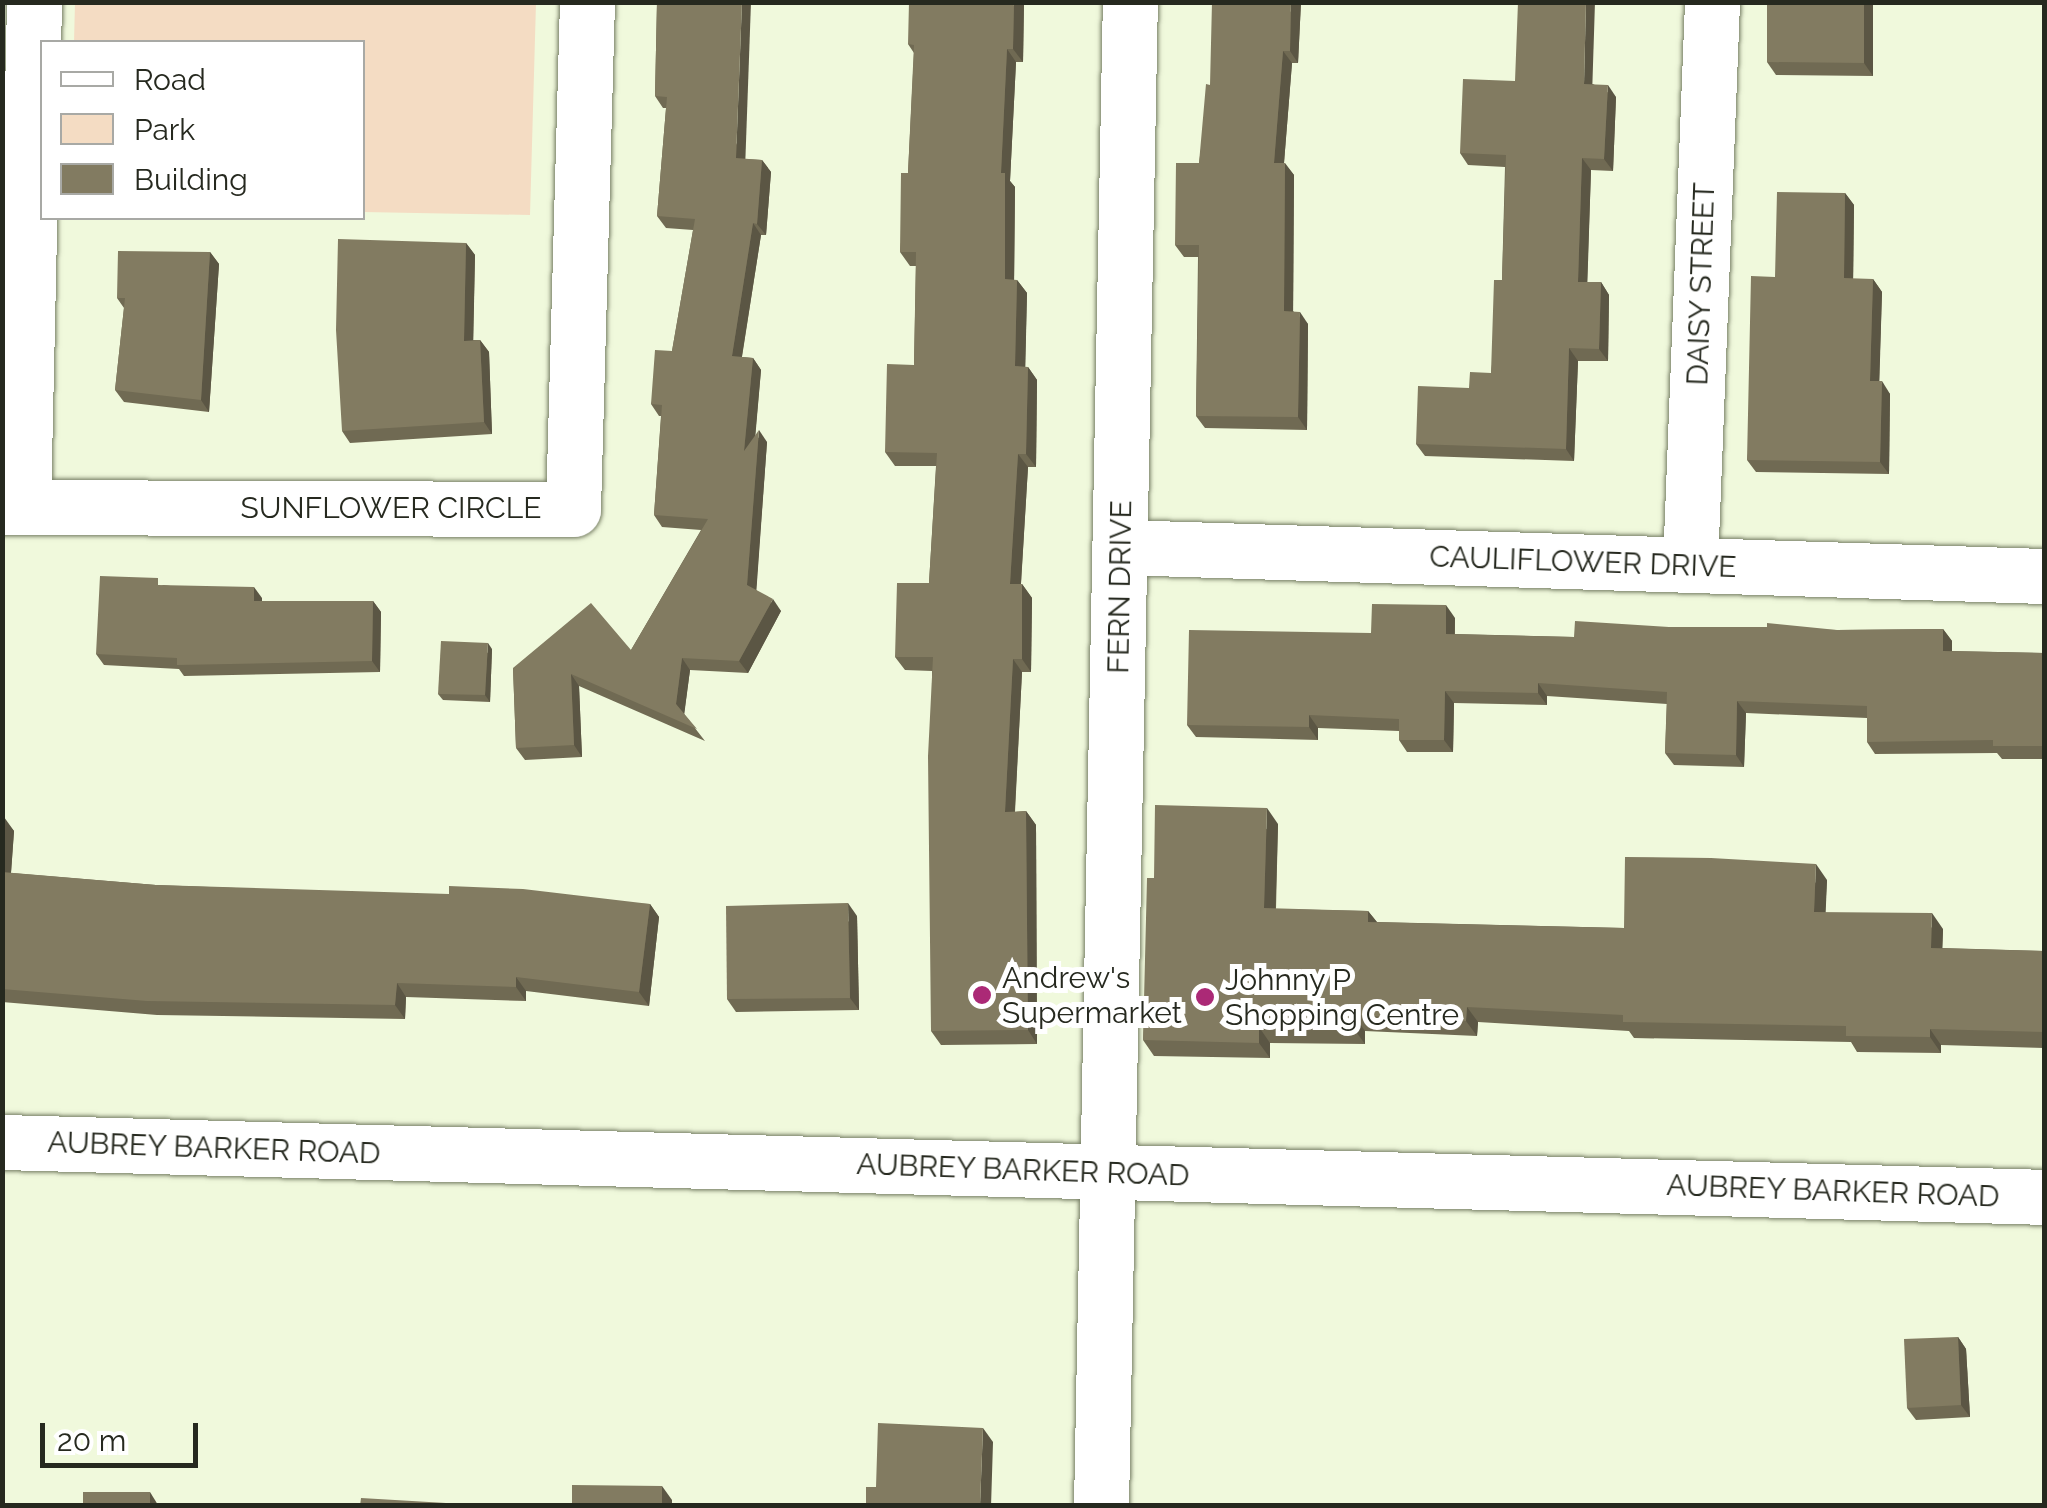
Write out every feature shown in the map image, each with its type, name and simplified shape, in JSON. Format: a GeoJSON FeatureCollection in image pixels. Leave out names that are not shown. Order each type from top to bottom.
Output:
{"type":"FeatureCollection","features":[{"type":"Feature","properties":{"kind":"street"},"geometry":{"type":"LineString","coordinates":[[13,507],[34,2]]}},
{"type":"Feature","properties":{"kind":"street","name":"SUNFLOWER CIRCLE"},"geometry":{"type":"LineString","coordinates":[[13,507],[573,509],[587,2]]}},
{"type":"Feature","properties":{"kind":"street","name":"FERN DRIVE"},"geometry":{"type":"LineString","coordinates":[[1101,1506],[1111,1172],[1130,2]]}},
{"type":"Feature","properties":{"kind":"street","name":"DAISY STREET"},"geometry":{"type":"LineString","coordinates":[[1690,565],[1712,2]]}},
{"type":"Feature","properties":{"kind":"street","name":"CAULIFLOWER DRIVE"},"geometry":{"type":"LineString","coordinates":[[1121,547],[2044,576]]}},
{"type":"Feature","properties":{"kind":"street","name":"AUBREY BARKER ROAD"},"geometry":{"type":"LineString","coordinates":[[2,1142],[2044,1197]]}},
{"type":"Feature","properties":{"kind":"green space"},"geometry":{"type":"Polygon","coordinates":[[[75,3],[536,3],[530,215],[365,212],[365,40],[74,40],[75,3]]]}},
{"type":"Feature","properties":{"kind":"building"},"geometry":{"type":"Polygon","coordinates":[[[657,2],[742,2],[736,158],[762,160],[757,224],[753,223],[732,356],[753,358],[744,451],[759,430],[747,585],[773,599],[739,661],[682,658],[676,704],[697,729],[571,674],[574,745],[516,748],[513,668],[591,603],[631,650],[708,519],[654,515],[662,405],[651,404],[655,350],[672,351],[695,219],[657,216],[667,97],[655,96],[657,2]]]}},
{"type":"Feature","properties":{"kind":"building"},"geometry":{"type":"Polygon","coordinates":[[[909,2],[1014,2],[1013,49],[1007,49],[1001,173],[1005,173],[1005,279],[1017,280],[1015,366],[1028,367],[1026,454],[1018,454],[1010,584],[1022,584],[1022,659],[1013,659],[1005,812],[1026,811],[1028,1030],[931,1031],[928,756],[933,657],[895,657],[897,583],[929,583],[937,453],[885,452],[887,364],[914,365],[916,252],[900,252],[901,173],[908,173],[914,45],[908,44],[909,2]]]}},
{"type":"Feature","properties":{"kind":"building"},"geometry":{"type":"Polygon","coordinates":[[[1212,2],[1291,2],[1290,51],[1283,51],[1274,163],[1285,163],[1284,311],[1300,312],[1298,417],[1196,416],[1199,245],[1175,245],[1176,163],[1199,163],[1206,84],[1210,85],[1212,2]]]}},
{"type":"Feature","properties":{"kind":"building"},"geometry":{"type":"Polygon","coordinates":[[[1518,2],[1586,2],[1584,84],[1608,85],[1604,159],[1582,158],[1578,282],[1601,282],[1599,349],[1569,348],[1566,449],[1416,444],[1418,386],[1469,388],[1470,372],[1491,373],[1494,280],[1502,280],[1506,155],[1460,153],[1463,79],[1515,81],[1518,2]]]}},
{"type":"Feature","properties":{"kind":"building"},"geometry":{"type":"Polygon","coordinates":[[[1767,2],[1864,2],[1864,63],[1767,62],[1767,2]]]}},
{"type":"Feature","properties":{"kind":"building"},"geometry":{"type":"Polygon","coordinates":[[[1777,192],[1845,193],[1844,278],[1873,279],[1870,381],[1882,381],[1880,462],[1747,460],[1751,276],[1775,277],[1777,192]]]}},
{"type":"Feature","properties":{"kind":"building"},"geometry":{"type":"Polygon","coordinates":[[[338,239],[466,243],[464,341],[480,340],[484,422],[342,431],[336,330],[338,239]]]}},
{"type":"Feature","properties":{"kind":"building"},"geometry":{"type":"Polygon","coordinates":[[[118,251],[210,252],[201,400],[115,390],[125,298],[117,298],[118,251]]]}},
{"type":"Feature","properties":{"kind":"building"},"geometry":{"type":"Polygon","coordinates":[[[100,576],[158,578],[158,585],[254,587],[254,601],[373,601],[372,661],[177,665],[177,658],[96,654],[100,576]]]}},
{"type":"Feature","properties":{"kind":"building"},"geometry":{"type":"Polygon","coordinates":[[[1372,604],[1446,605],[1446,634],[1574,637],[1575,621],[1669,627],[1767,627],[1767,623],[1837,630],[1943,629],[1943,651],[2044,653],[2044,746],[1993,746],[1993,740],[1867,742],[1867,706],[1737,701],[1736,755],[1665,753],[1667,692],[1538,683],[1538,693],[1445,691],[1444,740],[1399,740],[1399,719],[1309,715],[1309,727],[1187,725],[1189,630],[1371,633],[1372,604]]]}},
{"type":"Feature","properties":{"kind":"building"},"geometry":{"type":"Polygon","coordinates":[[[441,641],[488,643],[485,695],[438,694],[441,641]]]}},
{"type":"Feature","properties":{"kind":"building"},"geometry":{"type":"Polygon","coordinates":[[[1155,805],[1267,808],[1264,908],[1368,911],[1368,922],[1624,928],[1625,857],[1816,864],[1814,912],[1932,913],[1931,948],[2044,951],[2044,1032],[1930,1029],[1930,1037],[1846,1036],[1846,1026],[1623,1022],[1623,1015],[1467,1007],[1466,1021],[1354,1015],[1354,1029],[1259,1027],[1259,1043],[1143,1040],[1147,878],[1154,878],[1155,805]]]}},
{"type":"Feature","properties":{"kind":"building"},"geometry":{"type":"Polygon","coordinates":[[[2,872],[156,885],[449,894],[449,886],[523,889],[650,904],[639,992],[516,977],[516,987],[397,983],[395,1005],[147,1001],[2,989],[2,872]]]}},
{"type":"Feature","properties":{"kind":"building"},"geometry":{"type":"Polygon","coordinates":[[[848,903],[850,998],[727,999],[726,906],[848,903]]]}},
{"type":"Feature","properties":{"kind":"building"},"geometry":{"type":"Polygon","coordinates":[[[1958,1337],[1961,1405],[1907,1408],[1904,1339],[1958,1337]]]}},
{"type":"Feature","properties":{"kind":"building"},"geometry":{"type":"Polygon","coordinates":[[[878,1423],[983,1428],[980,1506],[866,1506],[866,1487],[876,1487],[878,1423]]]}},
{"type":"Feature","properties":{"kind":"building"},"geometry":{"type":"Polygon","coordinates":[[[572,1485],[662,1486],[662,1506],[572,1506],[572,1485]]]}},
{"type":"Feature","properties":{"kind":"building"},"geometry":{"type":"Polygon","coordinates":[[[83,1492],[150,1492],[150,1506],[83,1506],[83,1492]]]}},
{"type":"Feature","properties":{"kind":"building"},"geometry":{"type":"Polygon","coordinates":[[[361,1498],[446,1503],[446,1506],[360,1506],[361,1498]]]}},
{"type":"Feature","properties":{"kind":"place","name":"Andrew's Supermarket"},"geometry":{"type":"Point","coordinates":[982,995]}},
{"type":"Feature","properties":{"kind":"place","name":"Johnny P Shopping Centre"},"geometry":{"type":"Point","coordinates":[1205,997]}}]}
